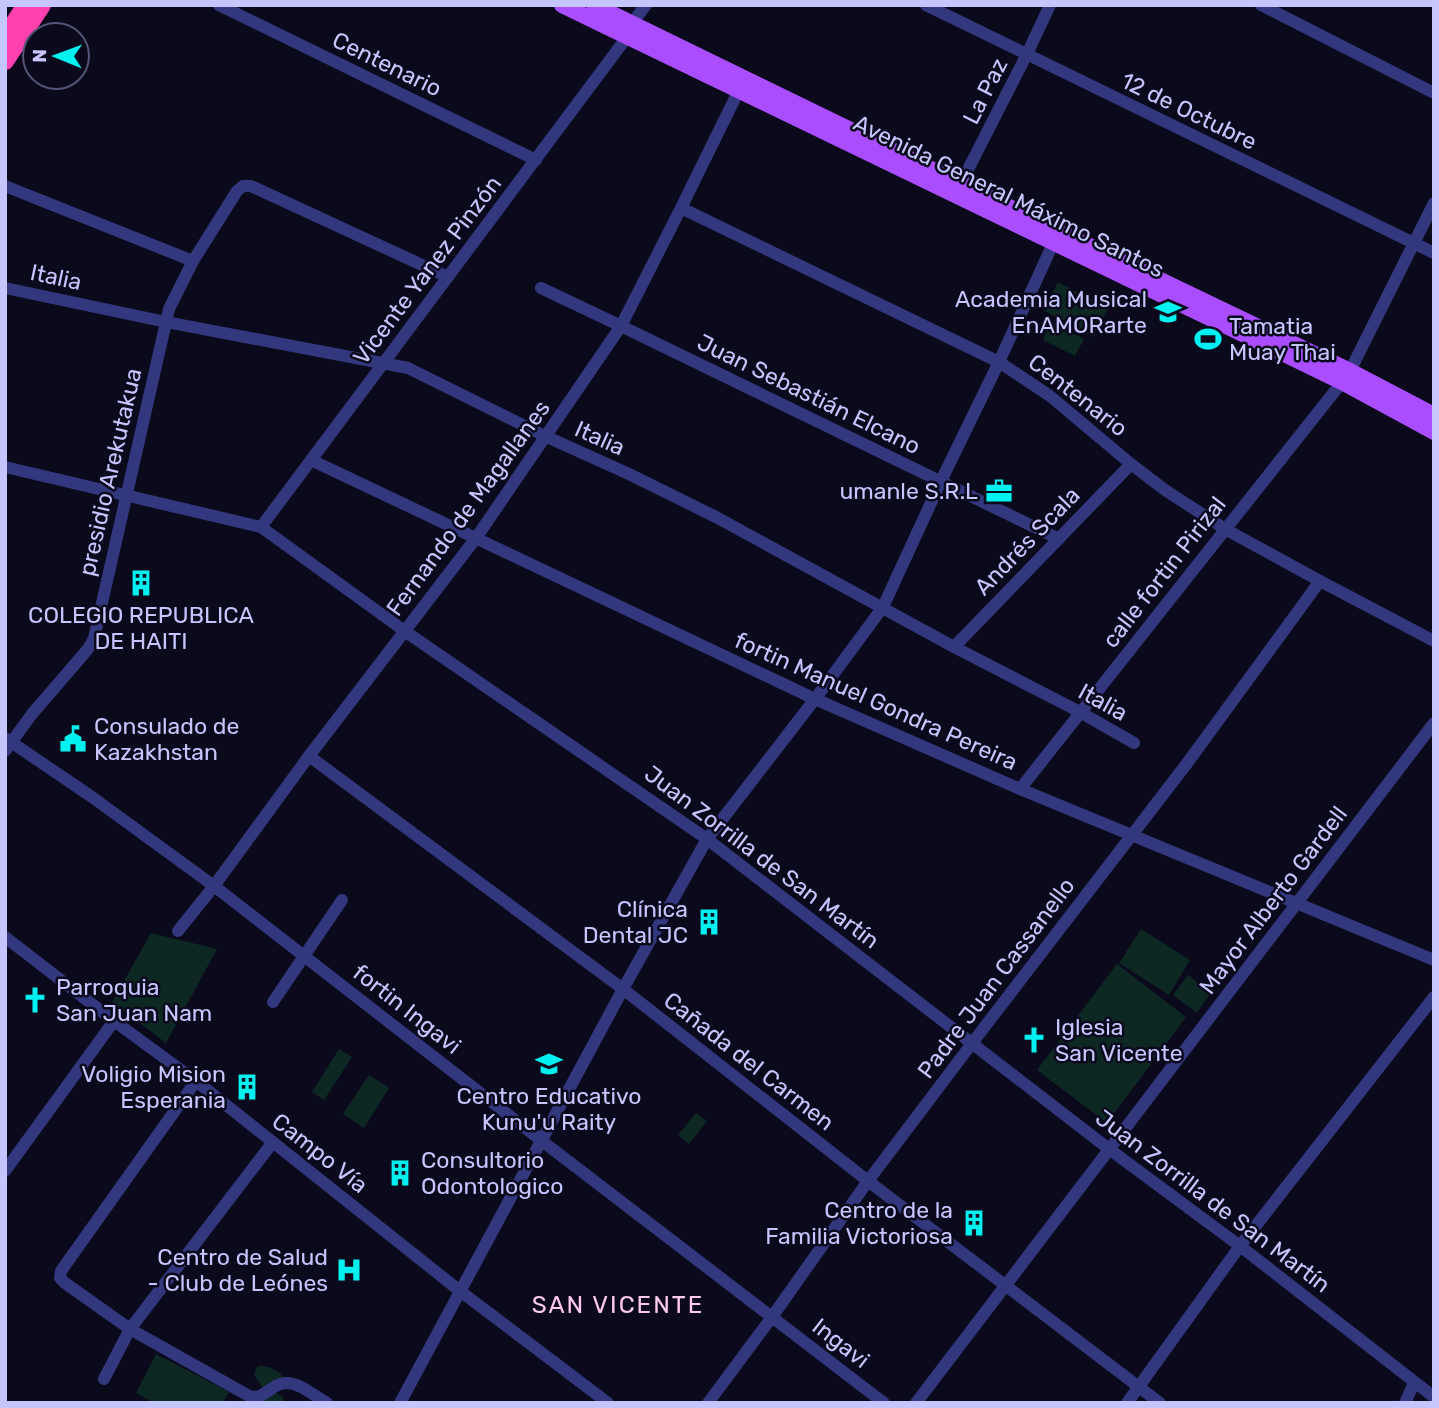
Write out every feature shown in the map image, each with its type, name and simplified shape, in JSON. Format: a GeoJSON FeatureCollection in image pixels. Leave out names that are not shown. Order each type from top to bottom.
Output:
{"type":"FeatureCollection","features":[{"type":"Feature","properties":{"kind":"highway"},"geometry":{"type":"LineString","coordinates":[[5,37],[26,5]]}},
{"type":"Feature","properties":{"kind":"highway"},"geometry":{"type":"LineString","coordinates":[[5,61],[41,5]]}},
{"type":"Feature","properties":{"kind":"main road","name":"Avenida General Máximo Santos"},"geometry":{"type":"LineString","coordinates":[[562,5],[630,30],[1346,377],[1434,415]]}},
{"type":"Feature","properties":{"kind":"main road","name":"Avenida General Máximo Santos"},"geometry":{"type":"LineString","coordinates":[[594,5],[630,30]]}},
{"type":"Feature","properties":{"kind":"main road","name":"Avenida General Máximo Santos"},"geometry":{"type":"LineString","coordinates":[[1346,377],[1434,432]]}},
{"type":"Feature","properties":{"kind":"street","name":"Centenario"},"geometry":{"type":"LineString","coordinates":[[219,5],[536,160]]}},
{"type":"Feature","properties":{"kind":"street","name":"Vicente Yanez Pinzón"},"geometry":{"type":"LineString","coordinates":[[261,527],[536,160],[646,5]]}},
{"type":"Feature","properties":{"kind":"street","name":"12 de Octubre"},"geometry":{"type":"LineString","coordinates":[[926,5],[1434,253]]}},
{"type":"Feature","properties":{"kind":"street","name":"La Paz"},"geometry":{"type":"LineString","coordinates":[[958,189],[1050,5]]}},
{"type":"Feature","properties":{"kind":"street"},"geometry":{"type":"LineString","coordinates":[[1261,5],[1434,93]]}},
{"type":"Feature","properties":{"kind":"street","name":"Fernando de Magallanes"},"geometry":{"type":"LineString","coordinates":[[178,931],[476,538],[621,326],[742,85]]}},
{"type":"Feature","properties":{"kind":"street"},"geometry":{"type":"LineString","coordinates":[[5,186],[193,261]]}},
{"type":"Feature","properties":{"kind":"street","name":"presidio Arekutakua"},"geometry":{"type":"LineString","coordinates":[[7,744],[88,649],[94,638],[169,309],[193,261],[237,191],[243,186],[251,186],[448,277]]}},
{"type":"Feature","properties":{"kind":"street","name":"calle fortin Pirizal"},"geometry":{"type":"LineString","coordinates":[[1020,789],[1346,377],[1434,203]]}},
{"type":"Feature","properties":{"kind":"street","name":"Centenario"},"geometry":{"type":"LineString","coordinates":[[681,208],[999,362],[1050,396],[1165,490],[1225,528],[1434,641]]}},
{"type":"Feature","properties":{"kind":"street"},"geometry":{"type":"LineString","coordinates":[[400,1403],[707,839],[883,607],[1056,237]]}},
{"type":"Feature","properties":{"kind":"street","name":"Italia"},"geometry":{"type":"LineString","coordinates":[[5,288],[408,369],[716,517],[1134,743]]}},
{"type":"Feature","properties":{"kind":"street","name":"Juan Sebastián Elcano"},"geometry":{"type":"LineString","coordinates":[[541,288],[1059,539]]}},
{"type":"Feature","properties":{"kind":"street","name":"fortin Manuel Gondra Pereira"},"geometry":{"type":"LineString","coordinates":[[311,460],[815,699],[1020,789],[1434,960]]}},
{"type":"Feature","properties":{"kind":"street","name":"Andrés Scala"},"geometry":{"type":"LineString","coordinates":[[954,647],[1131,464]]}},
{"type":"Feature","properties":{"kind":"street","name":"Juan Zorrilla de San Martín"},"geometry":{"type":"LineString","coordinates":[[5,467],[261,527],[406,632],[707,839],[1434,1398]]}},
{"type":"Feature","properties":{"kind":"street","name":"Padre Juan Cassanello"},"geometry":{"type":"LineString","coordinates":[[708,1403],[869,1181],[1188,762],[1320,581]]}},
{"type":"Feature","properties":{"kind":"street","name":"Mayor Alberto Gardell"},"geometry":{"type":"LineString","coordinates":[[916,1403],[1434,723]]}},
{"type":"Feature","properties":{"kind":"street","name":"fortin Ingavi"},"geometry":{"type":"LineString","coordinates":[[7,744],[92,797],[214,886],[772,1317]]}},
{"type":"Feature","properties":{"kind":"street","name":"Cañada del Carmen"},"geometry":{"type":"LineString","coordinates":[[309,756],[623,989],[1160,1403]]}},
{"type":"Feature","properties":{"kind":"street"},"geometry":{"type":"LineString","coordinates":[[273,1002],[342,900]]}},
{"type":"Feature","properties":{"kind":"street","name":"Campo Vía"},"geometry":{"type":"LineString","coordinates":[[5,937],[196,1081],[460,1291],[608,1403]]}},
{"type":"Feature","properties":{"kind":"street"},"geometry":{"type":"LineString","coordinates":[[1127,1403],[1240,1247],[1434,998]]}},
{"type":"Feature","properties":{"kind":"street"},"geometry":{"type":"LineString","coordinates":[[5,1171],[114,1021]]}},
{"type":"Feature","properties":{"kind":"street"},"geometry":{"type":"LineString","coordinates":[[196,1081],[61,1271],[60,1278],[130,1329],[254,1398],[278,1384],[287,1383],[300,1386],[327,1403]]}},
{"type":"Feature","properties":{"kind":"street"},"geometry":{"type":"LineString","coordinates":[[104,1379],[130,1329],[273,1142]]}},
{"type":"Feature","properties":{"kind":"street","name":"Ingavi"},"geometry":{"type":"LineString","coordinates":[[772,1317],[884,1403]]}},
{"type":"Feature","properties":{"kind":"street"},"geometry":{"type":"LineString","coordinates":[[1405,1403],[1415,1383]]}},
{"type":"Feature","properties":{"kind":"green space"},"geometry":{"type":"Polygon","coordinates":[[[1058,282],[1108,309],[1093,337],[1043,310],[1058,282]]]}},
{"type":"Feature","properties":{"kind":"green space"},"geometry":{"type":"Polygon","coordinates":[[[1051,322],[1084,339],[1075,356],[1043,340],[1051,322]]]}},
{"type":"Feature","properties":{"kind":"green space"},"geometry":{"type":"Polygon","coordinates":[[[1141,929],[1190,960],[1169,995],[1119,963],[1141,929]]]}},
{"type":"Feature","properties":{"kind":"green space"},"geometry":{"type":"Polygon","coordinates":[[[151,933],[217,949],[166,1043],[112,1002],[151,933]]]}},
{"type":"Feature","properties":{"kind":"green space"},"geometry":{"type":"Polygon","coordinates":[[[1117,964],[1186,1017],[1107,1123],[1037,1070],[1117,964]]]}},
{"type":"Feature","properties":{"kind":"green space"},"geometry":{"type":"Polygon","coordinates":[[[1188,975],[1211,993],[1197,1013],[1173,995],[1188,975]]]}},
{"type":"Feature","properties":{"kind":"green space"},"geometry":{"type":"Polygon","coordinates":[[[339,1049],[352,1057],[324,1100],[312,1092],[339,1049]]]}},
{"type":"Feature","properties":{"kind":"green space"},"geometry":{"type":"Polygon","coordinates":[[[369,1075],[389,1088],[364,1128],[343,1114],[369,1075]]]}},
{"type":"Feature","properties":{"kind":"green space"},"geometry":{"type":"Polygon","coordinates":[[[696,1113],[707,1121],[689,1144],[678,1135],[696,1113]]]}},
{"type":"Feature","properties":{"kind":"green space"},"geometry":{"type":"Polygon","coordinates":[[[156,1354],[229,1392],[223,1403],[154,1403],[136,1393],[156,1354]]]}},
{"type":"Feature","properties":{"kind":"green space"},"geometry":{"type":"Polygon","coordinates":[[[257,1367],[281,1373],[283,1380],[276,1393],[283,1397],[284,1403],[259,1403],[266,1393],[254,1375],[257,1367]]]}},
{"type":"Feature","properties":{"kind":"place","name":"Academia Musical EnAMORarte"},"geometry":{"type":"Point","coordinates":[1168,312]}},
{"type":"Feature","properties":{"kind":"place","name":"Tamatia Muay Thai"},"geometry":{"type":"Point","coordinates":[1208,339]}},
{"type":"Feature","properties":{"kind":"place","name":"umanle S.R.L"},"geometry":{"type":"Point","coordinates":[999,491]}},
{"type":"Feature","properties":{"kind":"place","name":"COLEGIO REPUBLICA DE HAITI"},"geometry":{"type":"Point","coordinates":[141,583]}},
{"type":"Feature","properties":{"kind":"place","name":"Consulado de Kazakhstan"},"geometry":{"type":"Point","coordinates":[73,739]}},
{"type":"Feature","properties":{"kind":"place","name":"Clínica Dental JC"},"geometry":{"type":"Point","coordinates":[709,922]}},
{"type":"Feature","properties":{"kind":"place","name":"Parroquia San Juan Nam"},"geometry":{"type":"Point","coordinates":[35,1000]}},
{"type":"Feature","properties":{"kind":"place","name":"Iglesia San Vicente"},"geometry":{"type":"Point","coordinates":[1034,1040]}},
{"type":"Feature","properties":{"kind":"place","name":"Centro Educativo Kunu'u Raity"},"geometry":{"type":"Point","coordinates":[549,1064]}},
{"type":"Feature","properties":{"kind":"place","name":"Voligio Mision Esperania"},"geometry":{"type":"Point","coordinates":[247,1087]}},
{"type":"Feature","properties":{"kind":"place","name":"Consultorio Odontologico"},"geometry":{"type":"Point","coordinates":[400,1173]}},
{"type":"Feature","properties":{"kind":"place","name":"Centro de la Familia Victoriosa"},"geometry":{"type":"Point","coordinates":[974,1223]}},
{"type":"Feature","properties":{"kind":"place","name":"Centro de Salud - Club de Leónes"},"geometry":{"type":"Point","coordinates":[349,1270]}},
{"type":"Feature","properties":{"kind":"district","name":"SAN VICENTE"},"geometry":{"type":"Point","coordinates":[618,1305]}}]}
